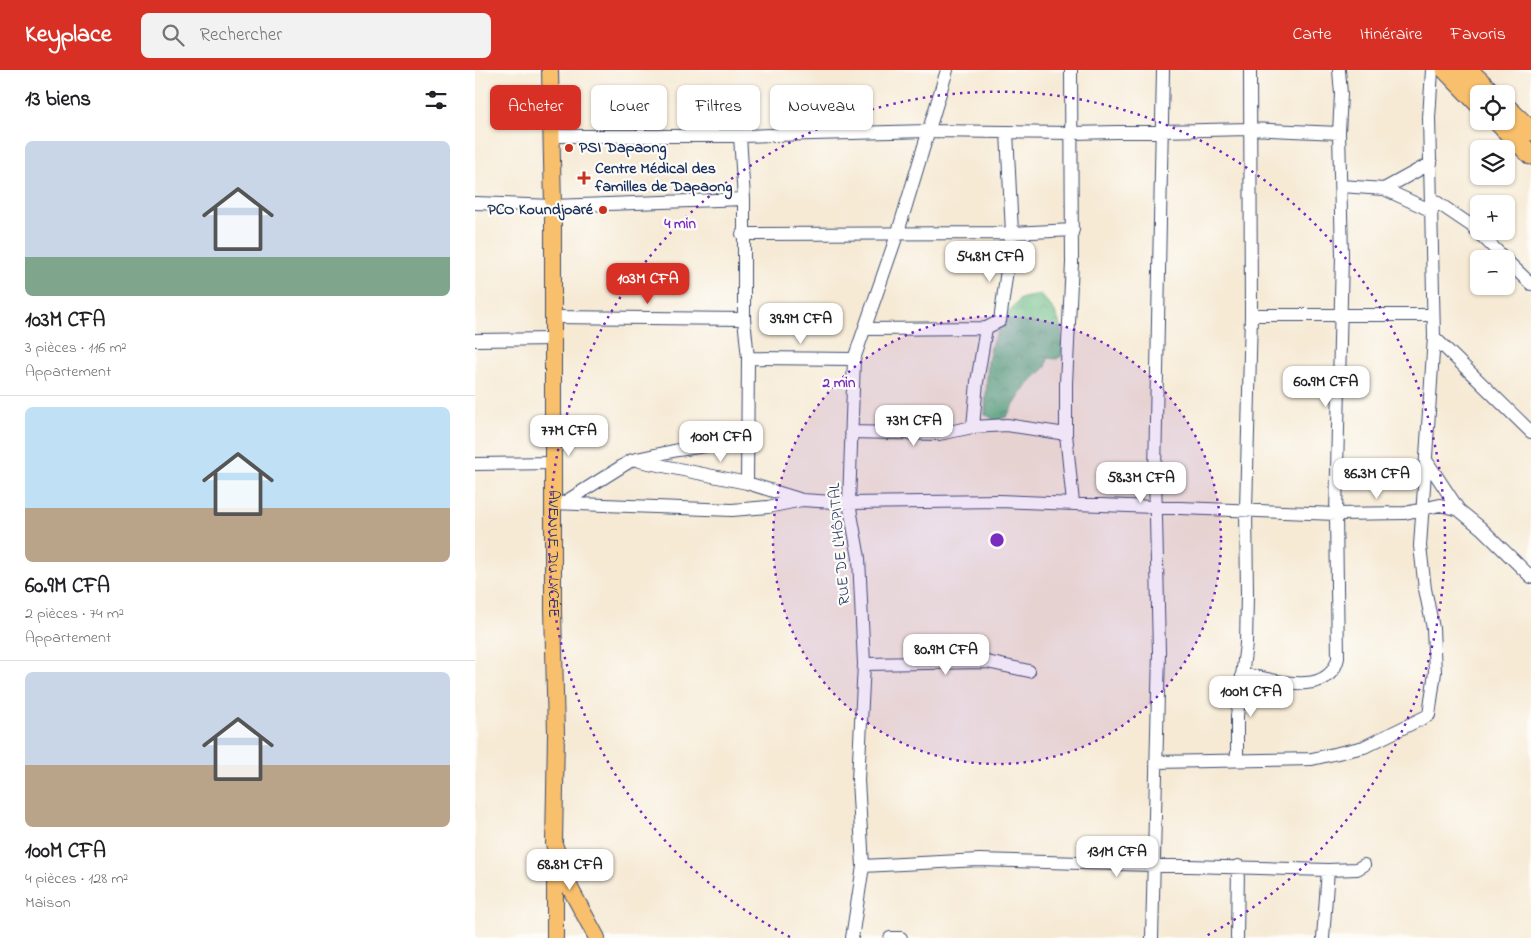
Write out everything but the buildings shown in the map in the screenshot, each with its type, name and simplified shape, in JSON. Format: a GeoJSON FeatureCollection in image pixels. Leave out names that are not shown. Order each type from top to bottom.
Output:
{"type":"FeatureCollection","features":[{"type":"Feature","properties":{"kind":"highway"},"geometry":{"type":"LineString","coordinates":[[1446,70],[1470,95]]}},
{"type":"Feature","properties":{"kind":"highway"},"geometry":{"type":"LineString","coordinates":[[1468,70],[1484,85]]}},
{"type":"Feature","properties":{"kind":"highway"},"geometry":{"type":"LineString","coordinates":[[1515,116],[1531,131]]}},
{"type":"Feature","properties":{"kind":"highway"},"geometry":{"type":"LineString","coordinates":[[1506,130],[1531,155]]}},
{"type":"Feature","properties":{"kind":"main road","name":"AVENUE DU LYCÉE"},"geometry":{"type":"LineString","coordinates":[[550,70],[553,206],[553,463],[559,503],[555,844],[571,890],[597,938]]}},
{"type":"Feature","properties":{"kind":"main road"},"geometry":{"type":"LineString","coordinates":[[555,844],[555,938]]}},
{"type":"Feature","properties":{"kind":"street","name":"RUE DE L'HÔPITAL"},"geometry":{"type":"LineString","coordinates":[[852,938],[863,866],[858,780],[864,664],[859,558],[849,503],[853,359],[898,232],[947,70]]}},
{"type":"Feature","properties":{"kind":"street"},"geometry":{"type":"LineString","coordinates":[[1071,70],[1073,230],[1066,383],[1066,434],[1073,503]]}},
{"type":"Feature","properties":{"kind":"street"},"geometry":{"type":"LineString","coordinates":[[1153,938],[1155,762],[1159,652],[1155,506],[1163,70]]}},
{"type":"Feature","properties":{"kind":"street"},"geometry":{"type":"LineString","coordinates":[[1237,759],[1237,716],[1246,644],[1247,595],[1245,509],[1251,315],[1249,70]]}},
{"type":"Feature","properties":{"kind":"street"},"geometry":{"type":"LineString","coordinates":[[1242,674],[1306,684],[1319,682],[1334,671],[1337,658],[1336,514],[1341,314],[1339,133],[1341,94],[1339,70]]}},
{"type":"Feature","properties":{"kind":"street"},"geometry":{"type":"LineString","coordinates":[[1155,762],[1312,759],[1347,752],[1372,744],[1429,715],[1435,660],[1433,628],[1421,564],[1421,510],[1434,337],[1429,118],[1433,70]]}},
{"type":"Feature","properties":{"kind":"street"},"geometry":{"type":"LineString","coordinates":[[552,136],[740,136],[928,131],[1072,133],[1249,129],[1339,133]]}},
{"type":"Feature","properties":{"kind":"street"},"geometry":{"type":"LineString","coordinates":[[865,329],[986,328],[1000,321],[1013,233],[1007,132]]}},
{"type":"Feature","properties":{"kind":"street"},"geometry":{"type":"LineString","coordinates":[[740,136],[744,199],[742,234],[744,320],[748,358],[747,483]]}},
{"type":"Feature","properties":{"kind":"street"},"geometry":{"type":"LineString","coordinates":[[1384,189],[1431,163]]}},
{"type":"Feature","properties":{"kind":"street"},"geometry":{"type":"LineString","coordinates":[[1341,186],[1384,189],[1432,205],[1472,226],[1497,250]]}},
{"type":"Feature","properties":{"kind":"street"},"geometry":{"type":"LineString","coordinates":[[475,202],[553,206],[744,199]]}},
{"type":"Feature","properties":{"kind":"street"},"geometry":{"type":"LineString","coordinates":[[742,234],[1013,233],[1073,230]]}},
{"type":"Feature","properties":{"kind":"street"},"geometry":{"type":"LineString","coordinates":[[1515,268],[1531,284]]}},
{"type":"Feature","properties":{"kind":"street"},"geometry":{"type":"LineString","coordinates":[[1251,315],[1433,315]]}},
{"type":"Feature","properties":{"kind":"street"},"geometry":{"type":"LineString","coordinates":[[552,317],[744,320]]}},
{"type":"Feature","properties":{"kind":"street"},"geometry":{"type":"LineString","coordinates":[[973,427],[977,382],[986,328]]}},
{"type":"Feature","properties":{"kind":"street"},"geometry":{"type":"LineString","coordinates":[[1434,337],[1531,432]]}},
{"type":"Feature","properties":{"kind":"street"},"geometry":{"type":"LineString","coordinates":[[475,340],[552,339]]}},
{"type":"Feature","properties":{"kind":"street"},"geometry":{"type":"LineString","coordinates":[[748,358],[853,359]]}},
{"type":"Feature","properties":{"kind":"street"},"geometry":{"type":"LineString","coordinates":[[851,432],[939,434],[973,427],[1007,425],[1066,434]]}},
{"type":"Feature","properties":{"kind":"street"},"geometry":{"type":"LineString","coordinates":[[559,503],[632,460],[678,450],[746,440]]}},
{"type":"Feature","properties":{"kind":"street"},"geometry":{"type":"LineString","coordinates":[[632,460],[747,483],[802,500],[849,503],[999,501],[1336,514],[1405,513],[1440,505],[1459,510]]}},
{"type":"Feature","properties":{"kind":"street"},"geometry":{"type":"LineString","coordinates":[[1426,460],[1459,510],[1481,528],[1531,577]]}},
{"type":"Feature","properties":{"kind":"street"},"geometry":{"type":"LineString","coordinates":[[475,464],[553,463]]}},
{"type":"Feature","properties":{"kind":"street"},"geometry":{"type":"LineString","coordinates":[[559,503],[633,508],[733,510],[768,507],[802,500]]}},
{"type":"Feature","properties":{"kind":"street"},"geometry":{"type":"LineString","coordinates":[[864,664],[987,662],[1029,671]]}},
{"type":"Feature","properties":{"kind":"street"},"geometry":{"type":"LineString","coordinates":[[863,866],[979,860],[1328,870],[1357,868],[1365,865]]}},
{"type":"Feature","properties":{"kind":"street"},"geometry":{"type":"LineString","coordinates":[[1237,938],[1239,866]]}},
{"type":"Feature","properties":{"kind":"street"},"geometry":{"type":"LineString","coordinates":[[1323,938],[1328,870]]}},
{"type":"Feature","properties":{"kind":"street"},"geometry":{"type":"LineString","coordinates":[[890,938],[901,938]]}},
{"type":"Feature","properties":{"kind":"green space"},"geometry":{"type":"Polygon","coordinates":[[[1039,294],[1052,308],[1059,322],[1062,338],[1062,356],[1056,359],[1048,358],[1046,367],[1025,388],[1006,417],[996,421],[985,414],[988,361],[992,343],[1005,318],[1020,299],[1039,294]]]}},
{"type":"Feature","properties":{"kind":"place","name":"PSI Dapaong"},"geometry":{"type":"Point","coordinates":[569,148]}},
{"type":"Feature","properties":{"kind":"place","name":"Centre Médical des familles de Dapaong"},"geometry":{"type":"Point","coordinates":[584,178]}},
{"type":"Feature","properties":{"kind":"place","name":"PCO Koundjoaré"},"geometry":{"type":"Point","coordinates":[603,210]}}]}
